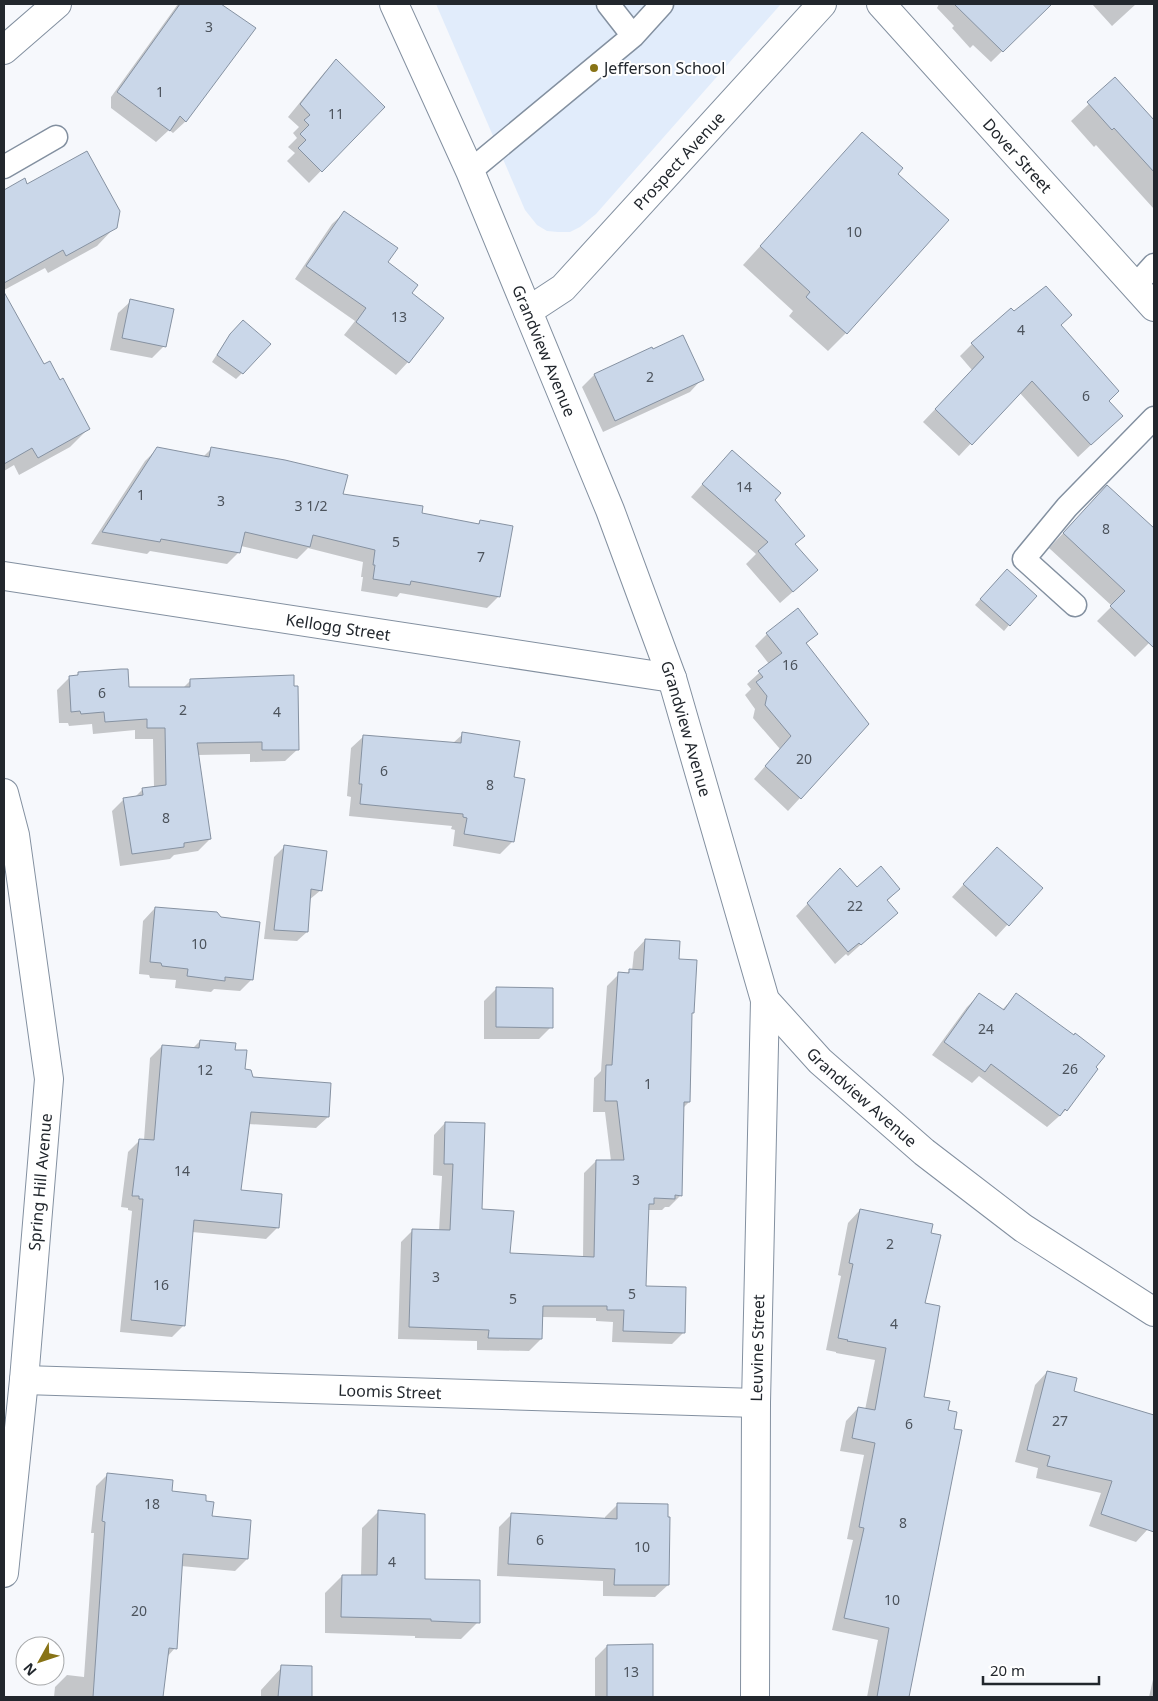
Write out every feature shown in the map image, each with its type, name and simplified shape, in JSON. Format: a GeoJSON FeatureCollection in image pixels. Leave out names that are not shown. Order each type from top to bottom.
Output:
{"type":"FeatureCollection","features":[{"type":"Feature","properties":{"kind":"street"},"geometry":{"type":"LineString","coordinates":[[4,50],[57,4]]}},
{"type":"Feature","properties":{"kind":"street","name":"Grandview Avenue"},"geometry":{"type":"LineString","coordinates":[[394,4],[470,171],[610,510],[672,678],[765,1000],[820,1061],[924,1152],[1023,1228],[1154,1312]]}},
{"type":"Feature","properties":{"kind":"street","name":"Prospect Avenue"},"geometry":{"type":"LineString","coordinates":[[528,311],[563,288],[822,4]]}},
{"type":"Feature","properties":{"kind":"street","name":"Dover Street"},"geometry":{"type":"LineString","coordinates":[[881,4],[1154,308]]}},
{"type":"Feature","properties":{"kind":"street","name":"Kellogg Street"},"geometry":{"type":"LineString","coordinates":[[4,576],[672,678]]}},
{"type":"Feature","properties":{"kind":"street","name":"Spring Hill Avenue"},"geometry":{"type":"LineString","coordinates":[[4,793],[16,835],[10,849],[49,1079],[24,1380],[4,1572]]}},
{"type":"Feature","properties":{"kind":"street","name":"Leuvine Street"},"geometry":{"type":"LineString","coordinates":[[755,1697],[756,1403],[765,1000]]}},
{"type":"Feature","properties":{"kind":"street","name":"Loomis Street"},"geometry":{"type":"LineString","coordinates":[[24,1380],[756,1403]]}},
{"type":"Feature","properties":{"kind":"lane"},"geometry":{"type":"LineString","coordinates":[[608,4],[633,36]]}},
{"type":"Feature","properties":{"kind":"lane"},"geometry":{"type":"LineString","coordinates":[[470,171],[633,36],[662,4]]}},
{"type":"Feature","properties":{"kind":"lane"},"geometry":{"type":"LineString","coordinates":[[4,167],[56,137]]}},
{"type":"Feature","properties":{"kind":"lane"},"geometry":{"type":"LineString","coordinates":[[1135,286],[1154,265]]}},
{"type":"Feature","properties":{"kind":"lane"},"geometry":{"type":"LineString","coordinates":[[1075,605],[1024,559],[1067,507],[1154,418]]}},
{"type":"Feature","properties":{"kind":"shaded area","name":"Jefferson School"},"geometry":{"type":"Polygon","coordinates":[[[436,4],[781,4],[596,214],[580,227],[570,232],[558,232],[547,231],[537,225],[525,210],[436,4]]]}},
{"type":"Feature","properties":{"kind":"building"},"geometry":{"type":"Polygon","coordinates":[[[180,4],[221,4],[256,28],[186,122],[180,116],[170,131],[117,92],[180,4]]]}},
{"type":"Feature","properties":{"kind":"building"},"geometry":{"type":"Polygon","coordinates":[[[954,4],[1052,4],[1003,52],[954,4]]]}},
{"type":"Feature","properties":{"kind":"building"},"geometry":{"type":"Polygon","coordinates":[[[336,59],[385,107],[322,172],[298,148],[306,140],[300,134],[309,125],[304,120],[310,115],[300,104],[336,59]]]}},
{"type":"Feature","properties":{"kind":"building"},"geometry":{"type":"Polygon","coordinates":[[[1115,77],[1154,120],[1154,172],[1114,128],[1112,130],[1087,102],[1115,77]]]}},
{"type":"Feature","properties":{"kind":"building"},"geometry":{"type":"Polygon","coordinates":[[[862,132],[903,168],[898,174],[949,220],[847,334],[806,297],[810,292],[760,246],[862,132]]]}},
{"type":"Feature","properties":{"kind":"building"},"geometry":{"type":"Polygon","coordinates":[[[87,151],[120,211],[117,228],[66,256],[63,250],[4,283],[4,190],[25,178],[27,184],[87,151]]]}},
{"type":"Feature","properties":{"kind":"building"},"geometry":{"type":"Polygon","coordinates":[[[344,211],[398,248],[388,262],[418,285],[412,293],[444,318],[409,363],[356,322],[366,308],[306,266],[344,211]]]}},
{"type":"Feature","properties":{"kind":"building"},"geometry":{"type":"Polygon","coordinates":[[[1046,286],[1072,315],[1061,325],[1119,391],[1109,401],[1123,416],[1091,445],[1032,381],[972,445],[935,409],[984,357],[971,343],[1011,308],[1014,311],[1046,286]]]}},
{"type":"Feature","properties":{"kind":"building"},"geometry":{"type":"Polygon","coordinates":[[[4,292],[44,364],[50,361],[60,380],[63,378],[90,429],[38,458],[32,448],[4,464],[4,292]]]}},
{"type":"Feature","properties":{"kind":"building"},"geometry":{"type":"Polygon","coordinates":[[[130,299],[174,309],[166,347],[122,338],[130,299]]]}},
{"type":"Feature","properties":{"kind":"building"},"geometry":{"type":"Polygon","coordinates":[[[243,320],[271,344],[243,374],[217,355],[230,334],[243,320]]]}},
{"type":"Feature","properties":{"kind":"building"},"geometry":{"type":"Polygon","coordinates":[[[683,335],[704,380],[615,421],[594,374],[683,335]]]}},
{"type":"Feature","properties":{"kind":"building"},"geometry":{"type":"Polygon","coordinates":[[[157,447],[209,457],[211,447],[285,460],[348,475],[343,494],[423,506],[422,513],[479,524],[480,520],[513,526],[500,597],[411,581],[410,585],[373,579],[375,550],[313,535],[310,547],[245,532],[240,553],[161,539],[160,542],[102,532],[157,447]]]}},
{"type":"Feature","properties":{"kind":"building"},"geometry":{"type":"Polygon","coordinates":[[[732,450],[781,493],[775,500],[805,536],[795,544],[818,570],[793,592],[758,551],[768,542],[702,484],[732,450]]]}},
{"type":"Feature","properties":{"kind":"building"},"geometry":{"type":"Polygon","coordinates":[[[1107,485],[1154,528],[1154,648],[1110,606],[1125,591],[1063,533],[1107,485]]]}},
{"type":"Feature","properties":{"kind":"building"},"geometry":{"type":"Polygon","coordinates":[[[1007,569],[1037,596],[1010,626],[980,599],[1007,569]]]}},
{"type":"Feature","properties":{"kind":"building"},"geometry":{"type":"Polygon","coordinates":[[[798,608],[818,634],[806,643],[869,724],[801,799],[765,766],[791,736],[765,705],[767,696],[756,682],[763,677],[758,671],[782,653],[766,633],[798,608]]]}},
{"type":"Feature","properties":{"kind":"building"},"geometry":{"type":"Polygon","coordinates":[[[128,669],[129,687],[190,687],[190,679],[294,675],[294,686],[298,686],[299,750],[262,750],[262,742],[197,743],[211,839],[184,843],[184,847],[132,854],[123,798],[143,795],[142,788],[166,785],[165,728],[147,728],[147,719],[105,722],[104,712],[81,714],[80,711],[71,712],[69,676],[78,675],[78,672],[128,669]]]}},
{"type":"Feature","properties":{"kind":"building"},"geometry":{"type":"Polygon","coordinates":[[[462,732],[520,741],[514,777],[525,779],[514,842],[464,834],[467,818],[463,817],[463,814],[360,804],[362,784],[359,784],[363,735],[461,743],[462,732]]]}},
{"type":"Feature","properties":{"kind":"building"},"geometry":{"type":"Polygon","coordinates":[[[284,845],[327,851],[322,891],[311,889],[308,932],[274,930],[284,845]]]}},
{"type":"Feature","properties":{"kind":"building"},"geometry":{"type":"Polygon","coordinates":[[[997,847],[1043,888],[1009,926],[963,884],[997,847]]]}},
{"type":"Feature","properties":{"kind":"building"},"geometry":{"type":"Polygon","coordinates":[[[881,866],[900,889],[887,900],[898,913],[861,945],[859,943],[848,952],[807,903],[840,868],[857,887],[881,866]]]}},
{"type":"Feature","properties":{"kind":"building"},"geometry":{"type":"Polygon","coordinates":[[[155,907],[217,912],[221,917],[260,922],[253,980],[225,977],[225,981],[187,976],[188,969],[162,966],[161,963],[150,962],[155,907]]]}},
{"type":"Feature","properties":{"kind":"building"},"geometry":{"type":"Polygon","coordinates":[[[645,939],[680,941],[679,959],[697,960],[694,1013],[692,1013],[690,1102],[684,1102],[682,1196],[675,1195],[675,1199],[654,1198],[654,1204],[649,1204],[646,1286],[686,1287],[685,1333],[623,1331],[624,1310],[607,1310],[607,1306],[543,1306],[542,1339],[488,1338],[489,1330],[409,1327],[412,1229],[450,1230],[453,1164],[444,1164],[445,1122],[485,1123],[482,1209],[514,1211],[510,1253],[594,1257],[596,1160],[624,1160],[617,1101],[605,1101],[606,1065],[612,1065],[618,972],[629,973],[629,969],[643,970],[645,939]]]}},
{"type":"Feature","properties":{"kind":"building"},"geometry":{"type":"Polygon","coordinates":[[[496,987],[553,988],[553,1028],[496,1027],[496,987]]]}},
{"type":"Feature","properties":{"kind":"building"},"geometry":{"type":"Polygon","coordinates":[[[979,993],[1004,1010],[1016,993],[1105,1056],[1096,1067],[1098,1069],[1067,1111],[1065,1109],[1060,1116],[991,1064],[985,1072],[944,1042],[979,993]]]}},
{"type":"Feature","properties":{"kind":"building"},"geometry":{"type":"Polygon","coordinates":[[[200,1040],[236,1043],[235,1050],[247,1050],[245,1069],[251,1070],[253,1077],[331,1083],[329,1117],[251,1112],[241,1190],[282,1194],[279,1228],[194,1220],[185,1326],[131,1320],[143,1199],[139,1199],[139,1196],[132,1196],[139,1139],[154,1140],[162,1045],[199,1048],[200,1040]]]}},
{"type":"Feature","properties":{"kind":"building"},"geometry":{"type":"Polygon","coordinates":[[[860,1209],[933,1224],[931,1233],[941,1235],[925,1303],[940,1306],[924,1397],[950,1401],[948,1410],[957,1412],[954,1429],[962,1430],[909,1697],[877,1697],[889,1628],[844,1618],[864,1528],[859,1527],[875,1443],[852,1438],[858,1407],[875,1410],[886,1348],[838,1338],[853,1264],[849,1263],[860,1209]]]}},
{"type":"Feature","properties":{"kind":"building"},"geometry":{"type":"Polygon","coordinates":[[[1047,1371],[1077,1378],[1074,1391],[1154,1415],[1154,1532],[1101,1514],[1112,1481],[1047,1466],[1050,1456],[1027,1450],[1047,1371]]]}},
{"type":"Feature","properties":{"kind":"building"},"geometry":{"type":"Polygon","coordinates":[[[107,1473],[173,1480],[172,1491],[206,1495],[206,1501],[214,1502],[212,1516],[251,1520],[248,1559],[183,1554],[177,1649],[169,1648],[163,1697],[93,1697],[105,1522],[102,1521],[107,1473]]]}},
{"type":"Feature","properties":{"kind":"building"},"geometry":{"type":"Polygon","coordinates":[[[617,1503],[668,1504],[668,1517],[670,1517],[669,1585],[614,1585],[615,1569],[508,1564],[511,1513],[617,1519],[617,1503]]]}},
{"type":"Feature","properties":{"kind":"building"},"geometry":{"type":"Polygon","coordinates":[[[378,1510],[425,1514],[425,1579],[480,1580],[480,1623],[431,1621],[431,1619],[341,1617],[342,1575],[377,1575],[378,1510]]]}},
{"type":"Feature","properties":{"kind":"building"},"geometry":{"type":"Polygon","coordinates":[[[653,1644],[653,1697],[607,1697],[607,1645],[653,1644]]]}},
{"type":"Feature","properties":{"kind":"building"},"geometry":{"type":"Polygon","coordinates":[[[281,1665],[312,1666],[312,1697],[278,1697],[281,1665]]]}},
{"type":"Feature","properties":{"kind":"place","name":"Jefferson School"},"geometry":{"type":"Point","coordinates":[594,68]}}]}
